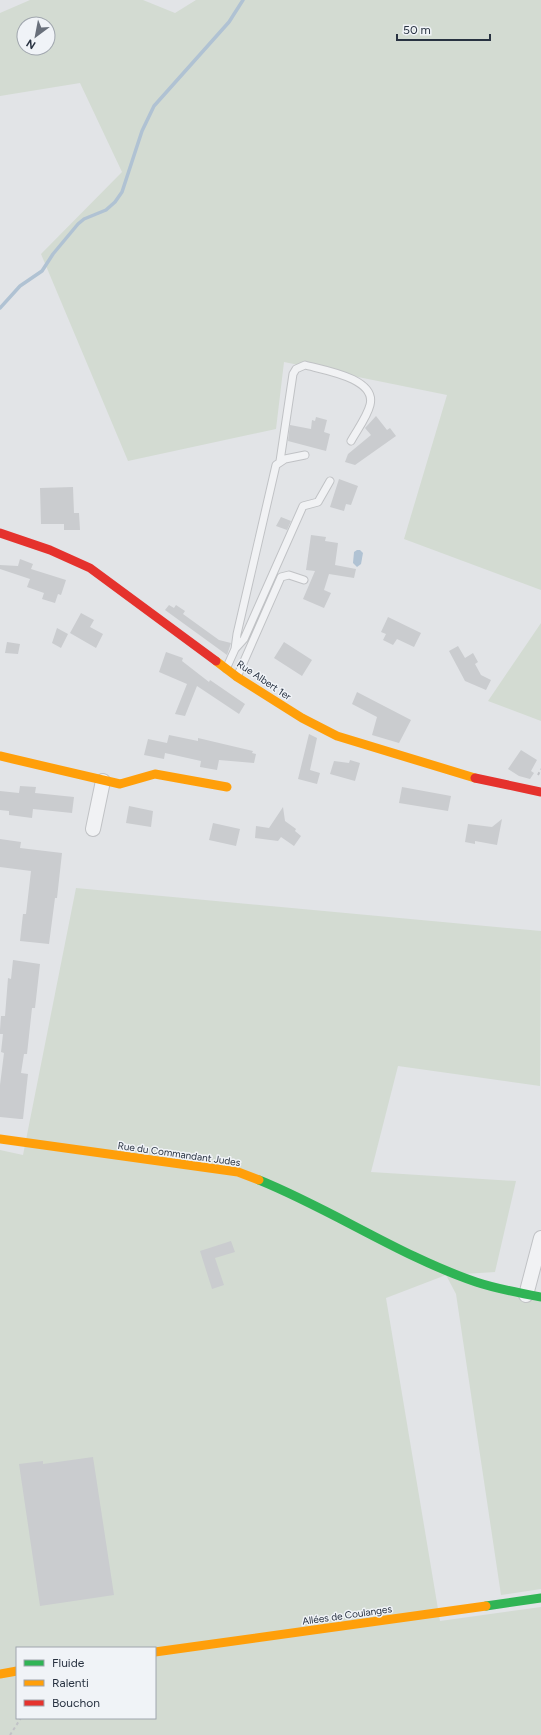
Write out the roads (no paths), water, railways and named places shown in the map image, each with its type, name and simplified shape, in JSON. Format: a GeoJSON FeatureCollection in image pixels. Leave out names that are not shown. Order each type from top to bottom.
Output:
{"type":"FeatureCollection","features":[{"type":"Feature","properties":{"kind":"street","name":"Rue Albert 1er"},"geometry":{"type":"LineString","coordinates":[[0,533],[50,550],[90,568],[237,677],[302,718],[337,736],[482,780],[541,792]]}},
{"type":"Feature","properties":{"kind":"street"},"geometry":{"type":"LineString","coordinates":[[0,756],[120,784],[155,774],[227,787]]}},
{"type":"Feature","properties":{"kind":"street"},"geometry":{"type":"LineString","coordinates":[[93,829],[103,781]]}},
{"type":"Feature","properties":{"kind":"street","name":"Rue du Commandant Judes"},"geometry":{"type":"LineString","coordinates":[[0,1139],[238,1172],[286,1191],[395,1247],[476,1282],[541,1297]]}},
{"type":"Feature","properties":{"kind":"street"},"geometry":{"type":"LineString","coordinates":[[526,1294],[541,1238]]}},
{"type":"Feature","properties":{"kind":"street","name":"Allées de Coulanges"},"geometry":{"type":"LineString","coordinates":[[156,1652],[541,1598]]}},
{"type":"Feature","properties":{"kind":"street"},"geometry":{"type":"LineString","coordinates":[[0,1674],[16,1671]]}},
{"type":"Feature","properties":{"kind":"lane"},"geometry":{"type":"LineString","coordinates":[[226,669],[235,649],[237,634],[276,465],[280,460],[294,374],[300,366],[305,365],[358,381],[367,389],[370,396],[370,404],[351,441]]}},
{"type":"Feature","properties":{"kind":"lane"},"geometry":{"type":"LineString","coordinates":[[280,460],[305,455]]}},
{"type":"Feature","properties":{"kind":"lane"},"geometry":{"type":"LineString","coordinates":[[235,649],[244,639],[303,506],[318,502],[330,481]]}},
{"type":"Feature","properties":{"kind":"lane"},"geometry":{"type":"LineString","coordinates":[[237,677],[281,577],[289,575],[304,580]]}},
{"type":"Feature","properties":{"kind":"water"},"geometry":{"type":"Polygon","coordinates":[[[360,550],[363,553],[361,564],[357,567],[353,563],[354,552],[360,550]]]}},
{"type":"Feature","properties":{"kind":"waterway"},"geometry":{"type":"LineString","coordinates":[[0,308],[20,286],[42,271],[53,254],[78,224],[84,219],[106,210],[115,202],[122,192],[142,131],[154,106],[229,22],[243,0]]}}]}
